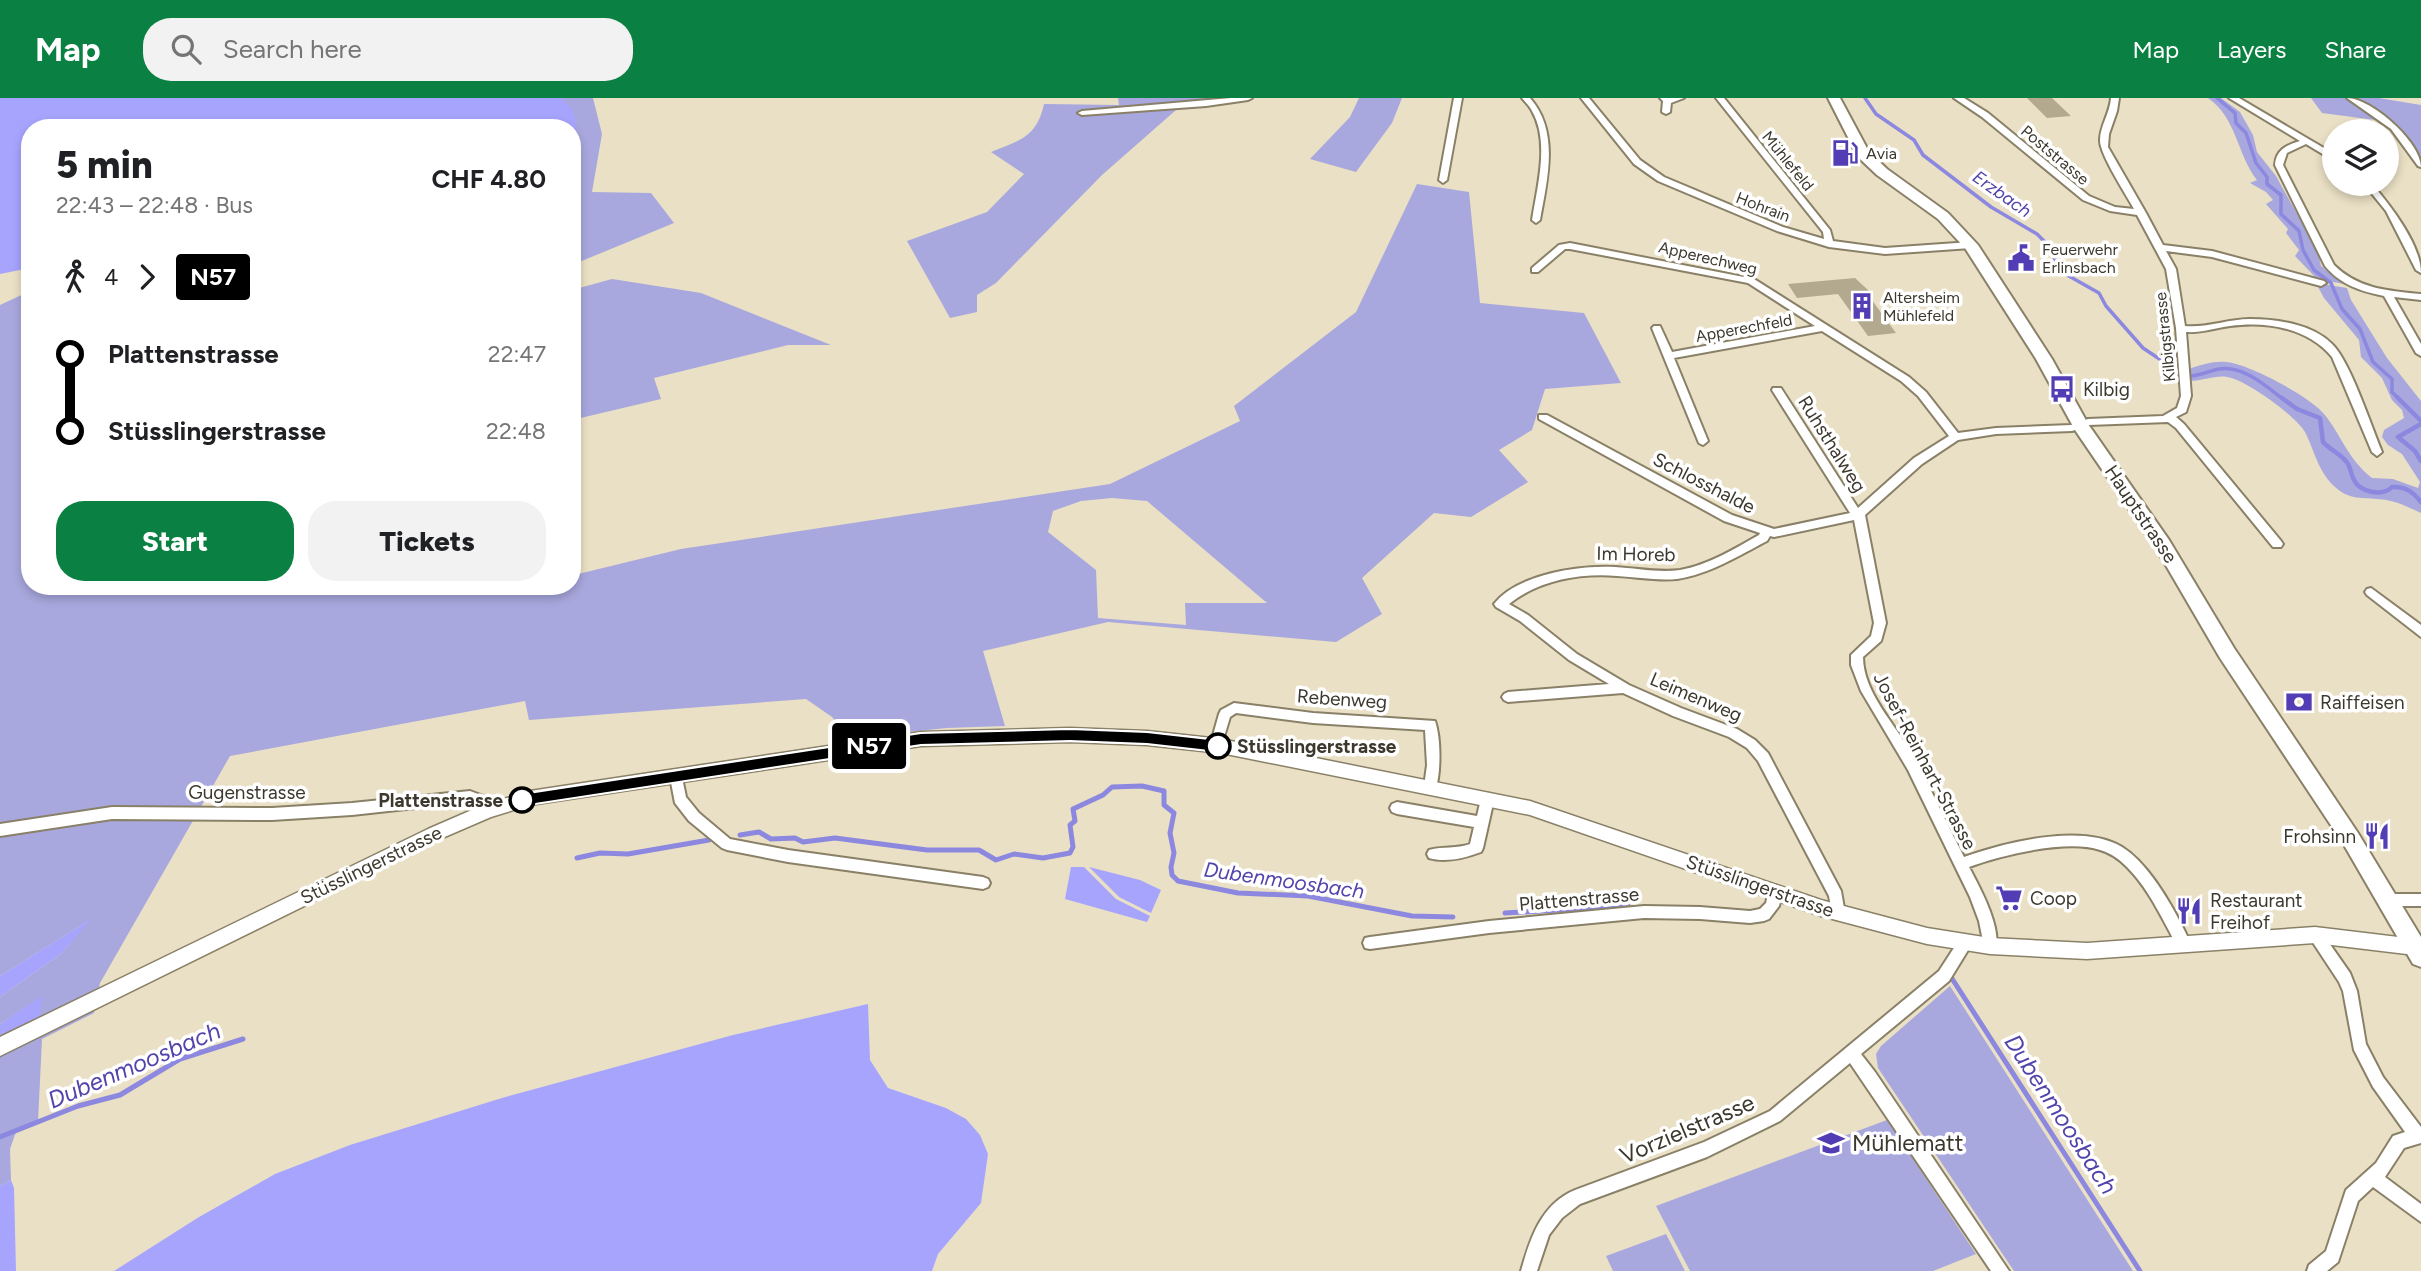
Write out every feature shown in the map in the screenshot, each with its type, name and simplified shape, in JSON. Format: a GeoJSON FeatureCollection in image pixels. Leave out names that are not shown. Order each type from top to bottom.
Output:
{"type":"FeatureCollection","features":[{"type":"Feature","properties":{"kind":"main road","name":"Hauptstrasse"},"geometry":{"type":"LineString","coordinates":[[1834,98],[1857,147],[1870,162],[1943,216],[1971,246],[2044,359],[2081,426],[2163,545],[2227,653],[2291,745],[2389,900],[2418,952]]}},
{"type":"Feature","properties":{"kind":"street"},"geometry":{"type":"LineString","coordinates":[[1082,113],[1206,104],[1248,98]]}},
{"type":"Feature","properties":{"kind":"street"},"geometry":{"type":"LineString","coordinates":[[1443,180],[1458,98]]}},
{"type":"Feature","properties":{"kind":"street"},"geometry":{"type":"LineString","coordinates":[[1526,98],[1538,115],[1546,144],[1536,220]]}},
{"type":"Feature","properties":{"kind":"street","name":"Hohrain"},"geometry":{"type":"LineString","coordinates":[[1585,98],[1637,162],[1670,185],[1780,229],[1829,243],[1885,251],[1971,246]]}},
{"type":"Feature","properties":{"kind":"street"},"geometry":{"type":"LineString","coordinates":[[1666,112],[1665,99],[1681,98]]}},
{"type":"Feature","properties":{"kind":"street","name":"Mühlefeld"},"geometry":{"type":"LineString","coordinates":[[1720,98],[1827,232],[1829,243]]}},
{"type":"Feature","properties":{"kind":"street","name":"Poststrasse"},"geometry":{"type":"LineString","coordinates":[[1958,98],[1985,115],[2086,198],[2113,209],[2142,213]]}},
{"type":"Feature","properties":{"kind":"street","name":"Kilbigstrasse"},"geometry":{"type":"LineString","coordinates":[[2115,98],[2113,112],[2104,134],[2104,147],[2162,248],[2176,283],[2186,396],[2182,410],[2170,418]]}},
{"type":"Feature","properties":{"kind":"street"},"geometry":{"type":"LineString","coordinates":[[2233,98],[2322,150]]}},
{"type":"Feature","properties":{"kind":"street"},"geometry":{"type":"LineString","coordinates":[[2350,98],[2394,127],[2421,164]]}},
{"type":"Feature","properties":{"kind":"street"},"geometry":{"type":"LineString","coordinates":[[2308,141],[2284,150],[2279,165],[2330,267],[2358,288],[2421,297]]}},
{"type":"Feature","properties":{"kind":"street"},"geometry":{"type":"LineString","coordinates":[[2378,196],[2390,210],[2421,270]]}},
{"type":"Feature","properties":{"kind":"street","name":"Apperechweg"},"geometry":{"type":"LineString","coordinates":[[1535,270],[1562,247],[1570,246],[1735,277],[1765,288],[1905,379],[1922,394],[1955,437]]}},
{"type":"Feature","properties":{"kind":"street"},"geometry":{"type":"LineString","coordinates":[[2162,248],[2220,256],[2321,283]]}},
{"type":"Feature","properties":{"kind":"street"},"geometry":{"type":"LineString","coordinates":[[2387,293],[2421,353]]}},
{"type":"Feature","properties":{"kind":"street"},"geometry":{"type":"LineString","coordinates":[[2181,328],[2198,331],[2220,324],[2286,324],[2326,344],[2337,356],[2377,452]]}},
{"type":"Feature","properties":{"kind":"street","name":"Apperechfeld"},"geometry":{"type":"LineString","coordinates":[[1668,356],[1826,327]]}},
{"type":"Feature","properties":{"kind":"street"},"geometry":{"type":"LineString","coordinates":[[1657,328],[1703,441]]}},
{"type":"Feature","properties":{"kind":"street","name":"Ruhsthalweg"},"geometry":{"type":"LineString","coordinates":[[1777,390],[1859,516]]}},
{"type":"Feature","properties":{"kind":"street","name":"Schlosshalde"},"geometry":{"type":"LineString","coordinates":[[1544,417],[1728,518],[1766,532],[1774,533],[1859,516]]}},
{"type":"Feature","properties":{"kind":"street"},"geometry":{"type":"LineString","coordinates":[[1859,516],[1918,461],[1955,437],[1982,432],[2081,426],[2088,422],[2170,418],[2180,426],[2277,544]]}},
{"type":"Feature","properties":{"kind":"street","name":"Josef-Reinhart-Strasse"},"geometry":{"type":"LineString","coordinates":[[1859,516],[1880,623],[1877,638],[1857,655],[1858,674],[1905,754],[1983,911],[1990,932],[1990,946]]}},
{"type":"Feature","properties":{"kind":"street","name":"Im Horeb"},"geometry":{"type":"LineString","coordinates":[[1500,604],[1509,596],[1570,573],[1604,570],[1677,575],[1696,570],[1717,563],[1763,537],[1766,532]]}},
{"type":"Feature","properties":{"kind":"street"},"geometry":{"type":"LineString","coordinates":[[2371,592],[2421,632]]}},
{"type":"Feature","properties":{"kind":"street","name":"Leimenweg"},"geometry":{"type":"LineString","coordinates":[[1500,604],[1524,618],[1573,657],[1625,688],[1677,712],[1734,733],[1757,749],[1836,895],[1838,914]]}},
{"type":"Feature","properties":{"kind":"street"},"geometry":{"type":"LineString","coordinates":[[1507,697],[1625,688]]}},
{"type":"Feature","properties":{"kind":"street","name":"Rebenweg"},"geometry":{"type":"LineString","coordinates":[[1216,746],[1225,714],[1234,708],[1313,718],[1431,725],[1433,765],[1430,787]]}},
{"type":"Feature","properties":{"kind":"street","name":"Stüsslingerstrasse"},"geometry":{"type":"LineString","coordinates":[[0,1047],[434,834],[487,811],[530,798],[873,746],[967,736],[1133,737],[1216,746],[1430,787],[1550,814],[1838,914],[1927,936],[1990,946],[2087,951],[2315,935],[2380,941],[2418,952]]}},
{"type":"Feature","properties":{"kind":"street"},"geometry":{"type":"LineString","coordinates":[[676,777],[680,799],[694,817],[727,844],[788,856],[984,883]]}},
{"type":"Feature","properties":{"kind":"street","name":"Gugenstrasse"},"geometry":{"type":"LineString","coordinates":[[0,830],[112,813],[272,814],[477,796],[483,800],[487,811]]}},
{"type":"Feature","properties":{"kind":"street"},"geometry":{"type":"LineString","coordinates":[[1434,854],[1462,853],[1476,848],[1487,799]]}},
{"type":"Feature","properties":{"kind":"street"},"geometry":{"type":"LineString","coordinates":[[1397,808],[1483,824]]}},
{"type":"Feature","properties":{"kind":"street"},"geometry":{"type":"LineString","coordinates":[[1960,864],[1979,856],[2049,841],[2089,841],[2106,845],[2123,855],[2140,873],[2184,944]]}},
{"type":"Feature","properties":{"kind":"street","name":"Plattenstrasse"},"geometry":{"type":"LineString","coordinates":[[1370,943],[1489,927],[1644,912],[1750,917],[1764,915],[1772,906],[1775,891]]}},
{"type":"Feature","properties":{"kind":"street"},"geometry":{"type":"LineString","coordinates":[[2389,900],[2421,900]]}},
{"type":"Feature","properties":{"kind":"street"},"geometry":{"type":"LineString","coordinates":[[2315,935],[2345,978],[2359,1045],[2378,1082],[2418,1135],[2399,1142],[2374,1178],[2353,1196],[2332,1256],[2315,1271]]}},
{"type":"Feature","properties":{"kind":"street","name":"Vorzielstrasse"},"geometry":{"type":"LineString","coordinates":[[1529,1271],[1546,1223],[1563,1206],[1575,1198],[1744,1133],[1799,1098],[1944,976],[1966,942]]}},
{"type":"Feature","properties":{"kind":"street"},"geometry":{"type":"LineString","coordinates":[[1852,1054],[2001,1271]]}},
{"type":"Feature","properties":{"kind":"street"},"geometry":{"type":"LineString","coordinates":[[2374,1178],[2421,1214]]}},
{"type":"Feature","properties":{"kind":"shaded area"},"geometry":{"type":"Polygon","coordinates":[[[0,98],[562,98],[575,117],[21,119],[21,270],[0,274],[0,98]]]}},
{"type":"Feature","properties":{"kind":"shaded area"},"geometry":{"type":"Polygon","coordinates":[[[562,98],[593,98],[602,134],[592,192],[651,193],[674,223],[581,261],[581,119],[570,119],[562,98]]]}},
{"type":"Feature","properties":{"kind":"shaded area"},"geometry":{"type":"Polygon","coordinates":[[[1118,98],[1214,98],[1184,103],[1102,175],[996,283],[977,295],[977,312],[950,318],[907,241],[987,212],[1024,174],[991,152],[1018,141],[1032,131],[1044,104],[1119,105],[1118,98]]]}},
{"type":"Feature","properties":{"kind":"shaded area"},"geometry":{"type":"Polygon","coordinates":[[[1359,98],[1402,98],[1392,123],[1356,172],[1310,159],[1350,117],[1359,98]]]}},
{"type":"Feature","properties":{"kind":"shaded area"},"geometry":{"type":"Polygon","coordinates":[[[2208,98],[2221,98],[2240,112],[2253,135],[2257,152],[2276,176],[2318,252],[2321,266],[2344,284],[2317,279],[2295,256],[2299,250],[2286,233],[2288,229],[2266,204],[2273,200],[2266,192],[2250,183],[2257,180],[2231,126],[2218,106],[2208,98]]]}},
{"type":"Feature","properties":{"kind":"shaded area"},"geometry":{"type":"Polygon","coordinates":[[[2311,98],[2379,98],[2421,105],[2421,169],[2399,141],[2399,119],[2368,119],[2322,113],[2311,98]]]}},
{"type":"Feature","properties":{"kind":"shaded area"},"geometry":{"type":"Polygon","coordinates":[[[1417,184],[1469,192],[1480,303],[1584,313],[1621,383],[1545,389],[1532,430],[1499,450],[1528,482],[1471,517],[1434,513],[1362,578],[1382,614],[1336,642],[1108,622],[983,651],[1005,726],[947,728],[849,738],[832,717],[806,699],[529,720],[525,701],[230,756],[100,983],[94,1013],[42,1039],[38,1122],[17,1129],[10,1149],[11,1180],[0,1186],[0,1041],[42,997],[0,1024],[0,997],[62,953],[88,921],[0,976],[0,305],[21,295],[21,595],[581,595],[581,573],[681,549],[1110,484],[1240,421],[1234,406],[1356,312],[1417,184]],[[1112,498],[1081,501],[1053,511],[1048,532],[1096,570],[1098,618],[1186,625],[1185,603],[1267,603],[1147,501],[1112,498]]]}},
{"type":"Feature","properties":{"kind":"shaded area"},"geometry":{"type":"Polygon","coordinates":[[[612,279],[701,293],[831,345],[788,345],[654,378],[661,399],[581,418],[581,288],[612,279]]]}},
{"type":"Feature","properties":{"kind":"shaded area"},"geometry":{"type":"Polygon","coordinates":[[[2316,283],[2347,288],[2351,300],[2387,358],[2421,401],[2421,513],[2395,502],[2357,497],[2340,491],[2327,479],[2300,425],[2246,384],[2223,377],[2190,381],[2189,369],[2216,362],[2236,364],[2263,374],[2317,407],[2356,463],[2372,478],[2393,479],[2418,488],[2420,482],[2402,454],[2388,445],[2382,437],[2384,430],[2404,418],[2402,410],[2392,400],[2382,378],[2361,357],[2359,340],[2324,298],[2316,283]]]}},
{"type":"Feature","properties":{"kind":"shaded area"},"geometry":{"type":"Polygon","coordinates":[[[1071,867],[1084,867],[1116,899],[1150,916],[1147,922],[1065,899],[1071,867]]]}},
{"type":"Feature","properties":{"kind":"shaded area"},"geometry":{"type":"Polygon","coordinates":[[[1089,867],[1140,880],[1161,890],[1151,913],[1119,897],[1089,867]]]}},
{"type":"Feature","properties":{"kind":"shaded area"},"geometry":{"type":"Polygon","coordinates":[[[91,919],[62,953],[0,997],[0,976],[91,919]]]}},
{"type":"Feature","properties":{"kind":"shaded area"},"geometry":{"type":"Polygon","coordinates":[[[1950,986],[2133,1271],[2014,1271],[1878,1068],[1876,1054],[1881,1046],[1950,986]]]}},
{"type":"Feature","properties":{"kind":"shaded area"},"geometry":{"type":"Polygon","coordinates":[[[42,996],[39,1021],[0,1041],[0,1024],[42,996]]]}},
{"type":"Feature","properties":{"kind":"shaded area"},"geometry":{"type":"Polygon","coordinates":[[[868,1004],[870,1060],[888,1088],[946,1108],[966,1119],[980,1135],[988,1154],[981,1203],[938,1254],[932,1271],[114,1271],[199,1217],[275,1174],[350,1145],[502,1098],[733,1035],[868,1004]]]}},
{"type":"Feature","properties":{"kind":"shaded area"},"geometry":{"type":"Polygon","coordinates":[[[1887,1120],[1976,1254],[1933,1271],[1690,1271],[1656,1206],[1887,1120]]]}},
{"type":"Feature","properties":{"kind":"shaded area"},"geometry":{"type":"Polygon","coordinates":[[[11,1180],[14,1188],[16,1271],[0,1271],[0,1186],[11,1180]]]}},
{"type":"Feature","properties":{"kind":"shaded area"},"geometry":{"type":"Polygon","coordinates":[[[1666,1234],[1685,1271],[1613,1271],[1606,1256],[1666,1234]]]}},
{"type":"Feature","properties":{"kind":"building"},"geometry":{"type":"Polygon","coordinates":[[[2027,98],[2052,98],[2071,116],[2047,118],[2027,98]]]}},
{"type":"Feature","properties":{"kind":"building","name":"Altersheim Mühlefeld"},"geometry":{"type":"Polygon","coordinates":[[[1855,278],[1869,291],[1866,292],[1896,333],[1868,336],[1838,294],[1797,298],[1788,284],[1855,278]]]}},
{"type":"Feature","properties":{"kind":"waterway","name":"Erzbach"},"geometry":{"type":"LineString","coordinates":[[1865,98],[1876,114],[1914,140],[1923,155],[1991,207],[2037,234],[2049,246],[2060,271],[2099,293],[2106,306],[2143,348],[2179,372]]}},
{"type":"Feature","properties":{"kind":"waterway"},"geometry":{"type":"LineString","coordinates":[[2217,98],[2235,113],[2236,123],[2246,133],[2256,163],[2267,177],[2267,184],[2281,195],[2281,214],[2299,231],[2303,250],[2314,270],[2331,283],[2342,309],[2360,329],[2373,362],[2392,379],[2392,392],[2421,421]]}},
{"type":"Feature","properties":{"kind":"waterway","name":"Erzbach"},"geometry":{"type":"LineString","coordinates":[[2191,376],[2219,369],[2237,370],[2254,378],[2284,400]]}},
{"type":"Feature","properties":{"kind":"waterway","name":"Erzbach"},"geometry":{"type":"LineString","coordinates":[[2282,398],[2297,409],[2320,418],[2323,442],[2346,461],[2354,480],[2361,488],[2377,492],[2392,487],[2401,488],[2412,493],[2421,502]]}},
{"type":"Feature","properties":{"kind":"waterway"},"geometry":{"type":"LineString","coordinates":[[2421,424],[2398,437],[2415,451],[2421,461]]}},
{"type":"Feature","properties":{"kind":"waterway","name":"Dubenmoosbach"},"geometry":{"type":"LineString","coordinates":[[740,835],[759,832],[771,839],[795,838],[803,842],[835,838],[927,850],[979,850],[996,860],[1014,854],[1043,858],[1070,853],[1073,847],[1070,825],[1075,821],[1073,809],[1103,795],[1112,787],[1142,786],[1164,791],[1164,805],[1174,813],[1170,833],[1174,853],[1171,867],[1172,875],[1178,881],[1238,893],[1308,896],[1412,916],[1453,917]]}},
{"type":"Feature","properties":{"kind":"waterway","name":"Dubenmoosbach"},"geometry":{"type":"LineString","coordinates":[[577,858],[600,853],[628,854],[709,840]]}},
{"type":"Feature","properties":{"kind":"waterway","name":"Dubenmoosbach"},"geometry":{"type":"LineString","coordinates":[[1505,913],[1628,906]]}},
{"type":"Feature","properties":{"kind":"waterway","name":"Dubenmoosbach"},"geometry":{"type":"LineString","coordinates":[[1951,977],[2140,1271]]}},
{"type":"Feature","properties":{"kind":"waterway","name":"Dubenmoosbach"},"geometry":{"type":"LineString","coordinates":[[0,1137],[78,1106],[120,1095],[180,1059],[243,1039]]}},
{"type":"Feature","properties":{"kind":"bus line","name":"N57"},"geometry":{"type":"LineString","coordinates":[[522,800],[921,739],[1070,735],[1177,740],[1218,746]]}},
{"type":"Feature","properties":{"kind":"place","name":"Avia"},"geometry":{"type":"Point","coordinates":[1845,153]}},
{"type":"Feature","properties":{"kind":"place","name":"Feuerwehr Erlinsbach"},"geometry":{"type":"Point","coordinates":[2021,258]}},
{"type":"Feature","properties":{"kind":"place","name":"Altersheim Mühlefeld"},"geometry":{"type":"Point","coordinates":[1862,306]}},
{"type":"Feature","properties":{"kind":"place","name":"Kilbig"},"geometry":{"type":"Point","coordinates":[2062,389]}},
{"type":"Feature","properties":{"kind":"place","name":"Raiffeisen"},"geometry":{"type":"Point","coordinates":[2299,702]}},
{"type":"Feature","properties":{"kind":"place","name":"Stüsslingerstrasse"},"geometry":{"type":"Point","coordinates":[1218,746]}},
{"type":"Feature","properties":{"kind":"place","name":"Plattenstrasse"},"geometry":{"type":"Point","coordinates":[522,800]}},
{"type":"Feature","properties":{"kind":"place","name":"Frohsinn"},"geometry":{"type":"Point","coordinates":[2377,836]}},
{"type":"Feature","properties":{"kind":"place","name":"Coop"},"geometry":{"type":"Point","coordinates":[2009,898]}},
{"type":"Feature","properties":{"kind":"place","name":"Restaurant Freihof"},"geometry":{"type":"Point","coordinates":[2189,911]}},
{"type":"Feature","properties":{"kind":"place","name":"Mühlematt"},"geometry":{"type":"Point","coordinates":[1831,1143]}}]}
